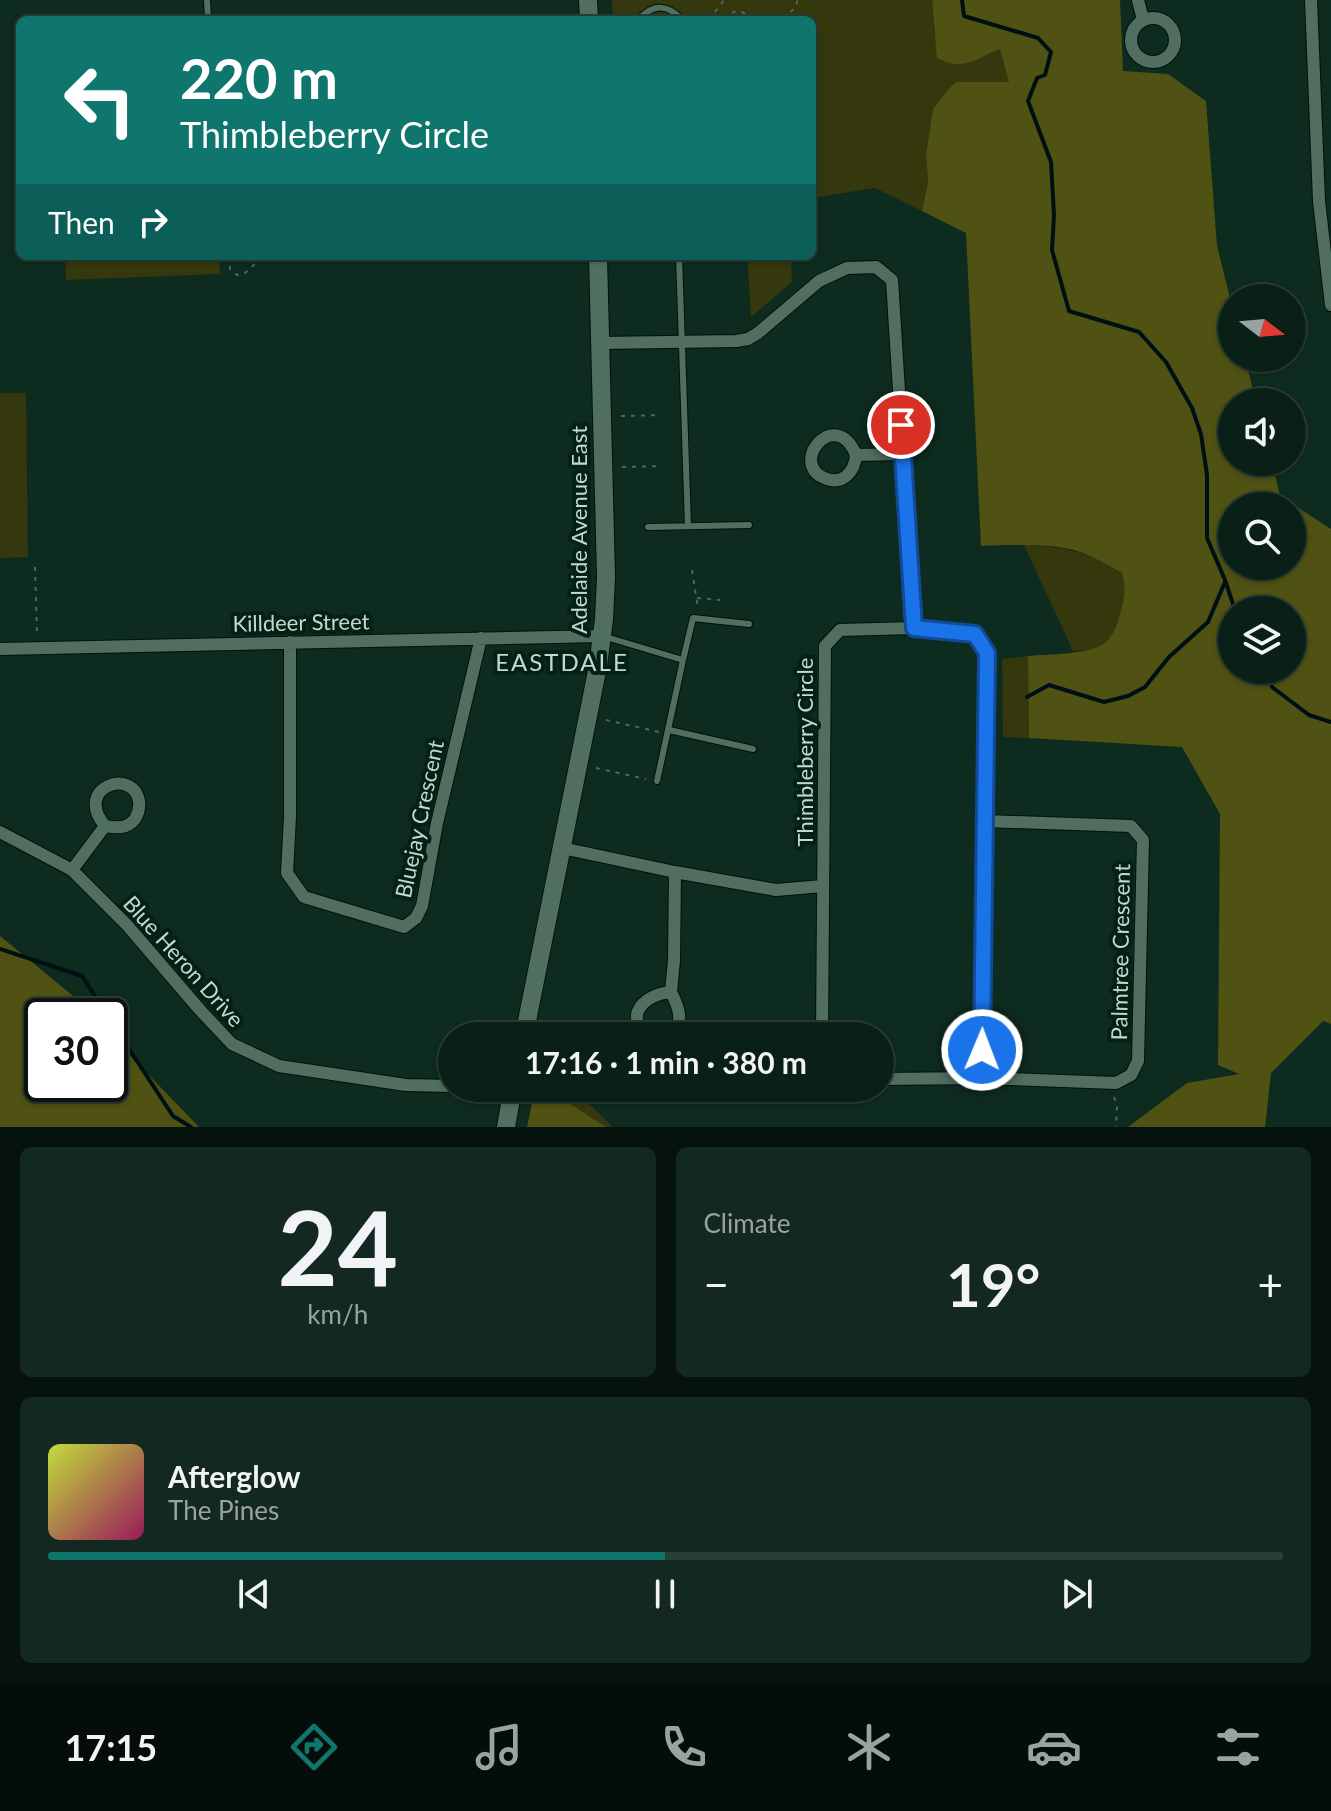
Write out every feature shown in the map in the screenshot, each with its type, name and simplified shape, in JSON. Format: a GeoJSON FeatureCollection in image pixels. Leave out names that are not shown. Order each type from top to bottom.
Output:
{"type":"FeatureCollection","features":[{"type":"Feature","properties":{"kind":"main road","name":"Adelaide Avenue East"},"geometry":{"type":"LineString","coordinates":[[527,1022],[602,636],[606,577],[598,260]]}},
{"type":"Feature","properties":{"kind":"main road"},"geometry":{"type":"LineString","coordinates":[[506,1127],[511,1102]]}},
{"type":"Feature","properties":{"kind":"street"},"geometry":{"type":"LineString","coordinates":[[1138,0],[1143,20]]}},
{"type":"Feature","properties":{"kind":"street"},"geometry":{"type":"LineString","coordinates":[[1311,0],[1319,201],[1331,305]]}},
{"type":"Feature","properties":{"kind":"street"},"geometry":{"type":"LineString","coordinates":[[600,343],[748,339],[819,281],[847,268],[876,267],[892,280],[914,628]]}},
{"type":"Feature","properties":{"kind":"street"},"geometry":{"type":"LineString","coordinates":[[856,455],[902,454]]}},
{"type":"Feature","properties":{"kind":"street","name":"Thimbleberry Circle"},"geometry":{"type":"LineString","coordinates":[[822,1022],[825,646],[840,630],[914,628],[975,634],[987,653],[981,1078]]}},
{"type":"Feature","properties":{"kind":"street","name":"Killdeer Street"},"geometry":{"type":"LineString","coordinates":[[0,649],[602,636]]}},
{"type":"Feature","properties":{"kind":"street","name":"Bluejay Crescent"},"geometry":{"type":"LineString","coordinates":[[290,642],[287,873],[304,897],[404,927],[416,918],[422,906],[437,823],[481,638]]}},
{"type":"Feature","properties":{"kind":"street","name":"Palmtree Crescent"},"geometry":{"type":"LineString","coordinates":[[985,821],[1131,826],[1143,840],[1138,1061],[1131,1075],[1111,1083]]}},
{"type":"Feature","properties":{"kind":"street"},"geometry":{"type":"LineString","coordinates":[[72,870],[105,826]]}},
{"type":"Feature","properties":{"kind":"street","name":"Blue Heron Drive"},"geometry":{"type":"LineString","coordinates":[[0,832],[72,870],[127,925],[232,1044],[279,1066],[406,1085],[438,1086]]}},
{"type":"Feature","properties":{"kind":"street"},"geometry":{"type":"LineString","coordinates":[[562,848],[776,890],[823,886]]}},
{"type":"Feature","properties":{"kind":"street"},"geometry":{"type":"LineString","coordinates":[[675,872],[671,992],[679,1022]]}},
{"type":"Feature","properties":{"kind":"street"},"geometry":{"type":"LineString","coordinates":[[637,1022],[639,1008],[644,1002],[655,995],[671,992]]}},
{"type":"Feature","properties":{"kind":"street"},"geometry":{"type":"LineString","coordinates":[[894,1079],[981,1078],[1111,1083]]}},
{"type":"Feature","properties":{"kind":"lane"},"geometry":{"type":"LineString","coordinates":[[642,16],[647,11],[662,8],[678,16]]}},
{"type":"Feature","properties":{"kind":"lane"},"geometry":{"type":"LineString","coordinates":[[679,260],[688,526]]}},
{"type":"Feature","properties":{"kind":"lane"},"geometry":{"type":"LineString","coordinates":[[648,527],[749,525]]}},
{"type":"Feature","properties":{"kind":"lane"},"geometry":{"type":"LineString","coordinates":[[657,781],[693,618],[749,624]]}},
{"type":"Feature","properties":{"kind":"lane"},"geometry":{"type":"LineString","coordinates":[[602,636],[683,660]]}},
{"type":"Feature","properties":{"kind":"lane"},"geometry":{"type":"LineString","coordinates":[[668,732],[753,749]]}},
{"type":"Feature","properties":{"kind":"path"},"geometry":{"type":"LineString","coordinates":[[781,16],[794,10],[797,0]]}},
{"type":"Feature","properties":{"kind":"path"},"geometry":{"type":"LineString","coordinates":[[728,16],[736,11],[749,16]]}},
{"type":"Feature","properties":{"kind":"path"},"geometry":{"type":"LineString","coordinates":[[229,260],[230,269],[237,275],[244,274],[258,261]]}},
{"type":"Feature","properties":{"kind":"path"},"geometry":{"type":"LineString","coordinates":[[621,416],[660,415]]}},
{"type":"Feature","properties":{"kind":"path"},"geometry":{"type":"LineString","coordinates":[[622,467],[661,466]]}},
{"type":"Feature","properties":{"kind":"path"},"geometry":{"type":"LineString","coordinates":[[35,567],[37,648]]}},
{"type":"Feature","properties":{"kind":"path"},"geometry":{"type":"LineString","coordinates":[[692,570],[699,619]]}},
{"type":"Feature","properties":{"kind":"path"},"geometry":{"type":"LineString","coordinates":[[697,598],[720,600]]}},
{"type":"Feature","properties":{"kind":"path"},"geometry":{"type":"LineString","coordinates":[[606,720],[668,732]]}},
{"type":"Feature","properties":{"kind":"path"},"geometry":{"type":"LineString","coordinates":[[596,768],[657,781]]}},
{"type":"Feature","properties":{"kind":"path"},"geometry":{"type":"LineString","coordinates":[[1111,1083],[1117,1107],[1116,1127]]}},
{"type":"Feature","properties":{"kind":"shaded area"},"geometry":{"type":"Polygon","coordinates":[[[612,0],[934,0],[934,32],[961,65],[1000,49],[1010,83],[944,94],[933,109],[926,154],[928,182],[922,211],[875,188],[816,197],[816,16],[613,16],[612,0]]]}},
{"type":"Feature","properties":{"kind":"shaded area"},"geometry":{"type":"Polygon","coordinates":[[[934,0],[1120,0],[1123,71],[1168,74],[1206,101],[1217,246],[1226,284],[1218,284],[1218,372],[1248,372],[1252,388],[1218,388],[1218,476],[1275,476],[1279,492],[1218,492],[1218,580],[1306,580],[1306,513],[1331,529],[1331,1024],[1323,1021],[1271,1073],[1265,1127],[1128,1127],[1187,1083],[1239,1074],[1218,1065],[1220,814],[1182,747],[1029,738],[1028,656],[1082,651],[1102,645],[1116,626],[1124,584],[1122,573],[1072,550],[1033,545],[981,546],[966,233],[922,211],[928,182],[926,154],[933,109],[956,82],[1009,82],[1000,49],[962,64],[937,58],[934,0]]]}},
{"type":"Feature","properties":{"kind":"shaded area"},"geometry":{"type":"Polygon","coordinates":[[[65,260],[219,260],[220,274],[66,280],[65,260]]]}},
{"type":"Feature","properties":{"kind":"shaded area"},"geometry":{"type":"Polygon","coordinates":[[[747,260],[791,260],[792,282],[751,317],[747,260]]]}},
{"type":"Feature","properties":{"kind":"shaded area"},"geometry":{"type":"Polygon","coordinates":[[[0,393],[26,393],[28,557],[0,558],[0,393]]]}},
{"type":"Feature","properties":{"kind":"shaded area"},"geometry":{"type":"Polygon","coordinates":[[[1024,545],[1075,552],[1097,559],[1122,573],[1126,586],[1123,608],[1113,634],[1104,644],[1093,649],[1073,651],[1024,545]]]}},
{"type":"Feature","properties":{"kind":"shaded area"},"geometry":{"type":"Polygon","coordinates":[[[1028,656],[1029,738],[1003,737],[1002,659],[1028,656]]]}},
{"type":"Feature","properties":{"kind":"shaded area"},"geometry":{"type":"Polygon","coordinates":[[[0,936],[75,998],[24,998],[24,1102],[128,1102],[128,1054],[199,1127],[0,1127],[0,936]]]}},
{"type":"Feature","properties":{"kind":"shaded area"},"geometry":{"type":"Polygon","coordinates":[[[566,1102],[587,1102],[613,1127],[606,1127],[566,1102]]]}},
{"type":"Feature","properties":{"kind":"shaded area"},"geometry":{"type":"Polygon","coordinates":[[[567,1102],[606,1127],[527,1127],[532,1103],[567,1102]]]}},
{"type":"Feature","properties":{"kind":"waterway"},"geometry":{"type":"LineString","coordinates":[[962,0],[964,16],[1038,38],[1051,52],[1045,75],[1037,78],[1028,101],[1051,162],[1052,250],[1069,311],[1139,332],[1166,362],[1192,408],[1201,434],[1207,475],[1207,538],[1230,596]]}},
{"type":"Feature","properties":{"kind":"waterway"},"geometry":{"type":"LineString","coordinates":[[1027,697],[1049,685],[1104,702],[1128,696],[1145,687],[1169,657],[1208,622],[1225,582]]}},
{"type":"Feature","properties":{"kind":"waterway"},"geometry":{"type":"LineString","coordinates":[[1271,684],[1309,715],[1331,722]]}},
{"type":"Feature","properties":{"kind":"waterway"},"geometry":{"type":"LineString","coordinates":[[0,949],[82,976],[96,998]]}},
{"type":"Feature","properties":{"kind":"waterway"},"geometry":{"type":"LineString","coordinates":[[128,1047],[173,1116],[191,1127]]}},
{"type":"Feature","properties":{"kind":"district","name":"EASTDALE"},"geometry":{"type":"Point","coordinates":[562,661]}},
{"type":"Feature","properties":{"kind":"route"},"geometry":{"type":"LineString","coordinates":[[901,425],[914,628],[975,634],[987,653],[982,1050]]}}]}
